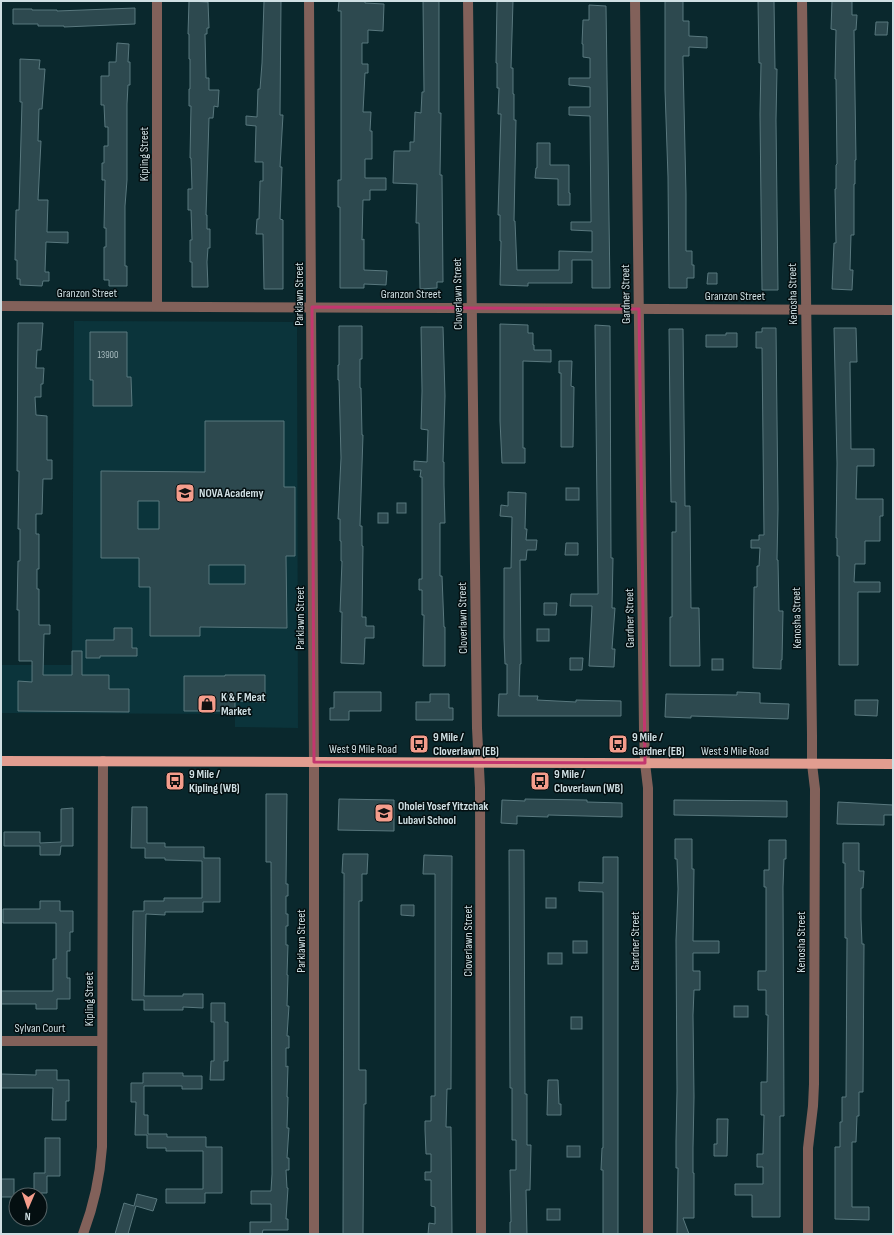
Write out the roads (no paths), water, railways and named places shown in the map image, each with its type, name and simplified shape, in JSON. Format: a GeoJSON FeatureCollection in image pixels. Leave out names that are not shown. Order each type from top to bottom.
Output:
{"type":"FeatureCollection","features":[{"type":"Feature","properties":{"kind":"main road","name":"West 9 Mile Road"},"geometry":{"type":"LineString","coordinates":[[1,761],[893,764]]}},
{"type":"Feature","properties":{"kind":"street","name":"Kipling Street"},"geometry":{"type":"LineString","coordinates":[[157,1],[157,306]]}},
{"type":"Feature","properties":{"kind":"street","name":"Parklawn Street"},"geometry":{"type":"LineString","coordinates":[[309,1],[314,762],[314,1234]]}},
{"type":"Feature","properties":{"kind":"street","name":"Cloverlawn Street"},"geometry":{"type":"LineString","coordinates":[[468,1],[477,728],[481,816],[481,1234]]}},
{"type":"Feature","properties":{"kind":"street","name":"Gardner Street"},"geometry":{"type":"LineString","coordinates":[[635,1],[646,763],[648,788],[648,1234]]}},
{"type":"Feature","properties":{"kind":"street","name":"Kenosha Street"},"geometry":{"type":"LineString","coordinates":[[802,1],[812,764],[815,789],[814,1084],[808,1148],[808,1234]]}},
{"type":"Feature","properties":{"kind":"street","name":"Granzon Street"},"geometry":{"type":"LineString","coordinates":[[1,306],[893,310]]}},
{"type":"Feature","properties":{"kind":"street","name":"Kipling Street"},"geometry":{"type":"LineString","coordinates":[[83,1234],[94,1201],[100,1163],[103,761]]}},
{"type":"Feature","properties":{"kind":"street","name":"Sylvan Court"},"geometry":{"type":"LineString","coordinates":[[1,1041],[102,1041]]}},
{"type":"Feature","properties":{"kind":"place","name":"NOVA Academy"},"geometry":{"type":"Point","coordinates":[185,493]}},
{"type":"Feature","properties":{"kind":"place","name":"K & F Meat Market"},"geometry":{"type":"Point","coordinates":[207,704]}},
{"type":"Feature","properties":{"kind":"place","name":"9 Mile / Cloverlawn (EB)"},"geometry":{"type":"Point","coordinates":[419,744]}},
{"type":"Feature","properties":{"kind":"place","name":"9 Mile / Gardner (EB)"},"geometry":{"type":"Point","coordinates":[618,744]}},
{"type":"Feature","properties":{"kind":"place","name":"9 Mile / Kipling (WB)"},"geometry":{"type":"Point","coordinates":[175,781]}},
{"type":"Feature","properties":{"kind":"place","name":"9 Mile / Cloverlawn (WB)"},"geometry":{"type":"Point","coordinates":[540,781]}},
{"type":"Feature","properties":{"kind":"place","name":"Oholei Yosef Yitzchak Lubavi School"},"geometry":{"type":"Point","coordinates":[384,813]}}]}
